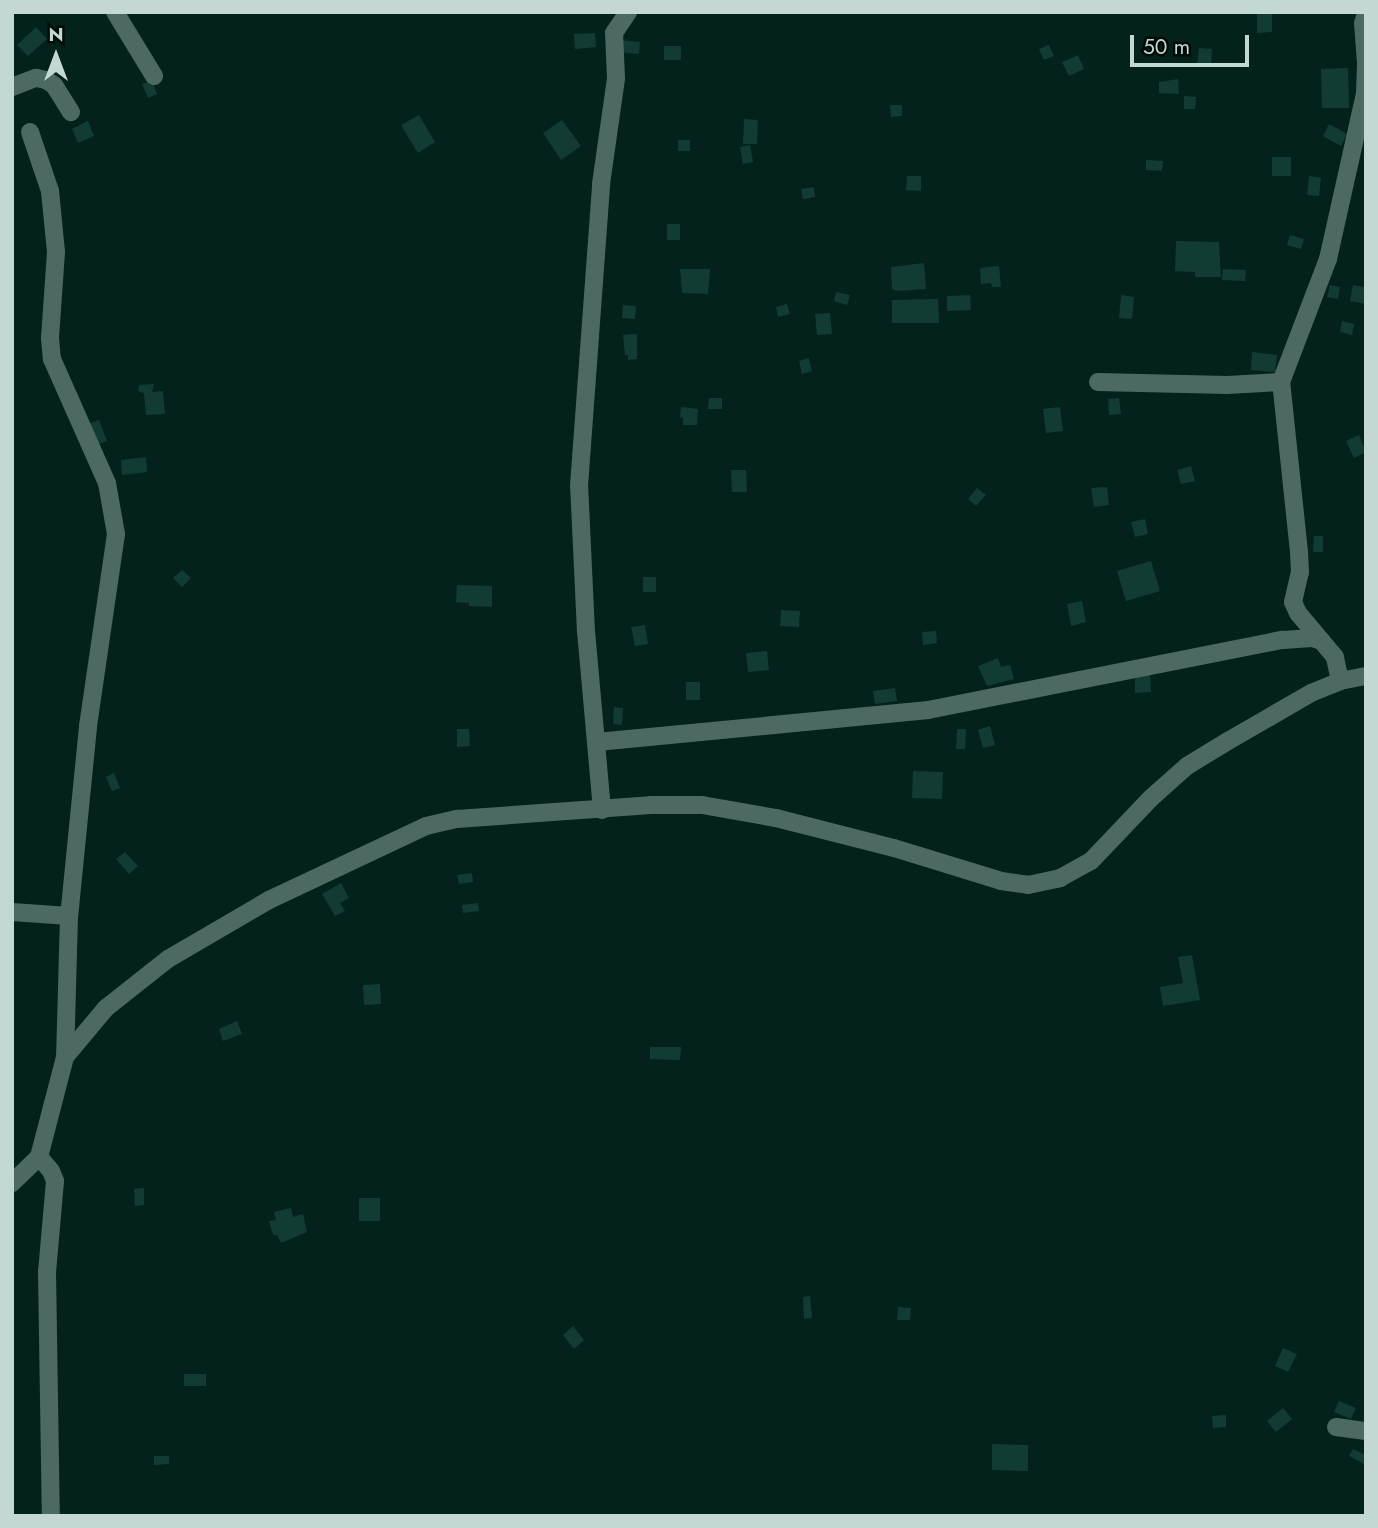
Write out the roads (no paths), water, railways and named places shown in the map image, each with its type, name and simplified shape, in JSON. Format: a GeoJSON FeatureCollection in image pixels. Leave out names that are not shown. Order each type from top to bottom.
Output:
{"type":"FeatureCollection","features":[{"type":"Feature","properties":{"kind":"street"},"geometry":{"type":"LineString","coordinates":[[115,12],[154,76]]}},
{"type":"Feature","properties":{"kind":"street"},"geometry":{"type":"LineString","coordinates":[[602,810],[588,657],[579,486],[601,184],[616,78],[614,33],[628,12]]}},
{"type":"Feature","properties":{"kind":"street"},"geometry":{"type":"LineString","coordinates":[[1340,681],[1335,657],[1298,613],[1293,602],[1300,572],[1299,552],[1281,382],[1328,259],[1365,93],[1363,23],[1366,14]]}},
{"type":"Feature","properties":{"kind":"street"},"geometry":{"type":"LineString","coordinates":[[12,87],[36,78],[46,80],[54,85],[71,112]]}},
{"type":"Feature","properties":{"kind":"street"},"geometry":{"type":"LineString","coordinates":[[12,1183],[39,1157],[65,1056],[69,916],[88,727],[107,612],[116,534],[107,484],[52,359],[50,338],[56,252],[50,191],[30,132]]}},
{"type":"Feature","properties":{"kind":"street"},"geometry":{"type":"LineString","coordinates":[[1098,383],[1227,385],[1281,382]]}},
{"type":"Feature","properties":{"kind":"street"},"geometry":{"type":"LineString","coordinates":[[597,742],[928,710],[1283,639],[1312,638],[1322,641]]}},
{"type":"Feature","properties":{"kind":"street"},"geometry":{"type":"LineString","coordinates":[[65,1056],[106,1008],[168,959],[269,900],[426,825],[457,819],[650,805],[714,807],[894,848],[1001,881],[1028,885],[1060,878],[1091,861],[1151,798],[1187,766],[1287,706],[1340,681],[1366,676]]}},
{"type":"Feature","properties":{"kind":"street"},"geometry":{"type":"LineString","coordinates":[[12,912],[69,916]]}},
{"type":"Feature","properties":{"kind":"street"},"geometry":{"type":"LineString","coordinates":[[39,1157],[51,1171],[55,1181],[47,1272],[51,1516]]}},
{"type":"Feature","properties":{"kind":"street"},"geometry":{"type":"LineString","coordinates":[[1336,1427],[1366,1431]]}}]}
